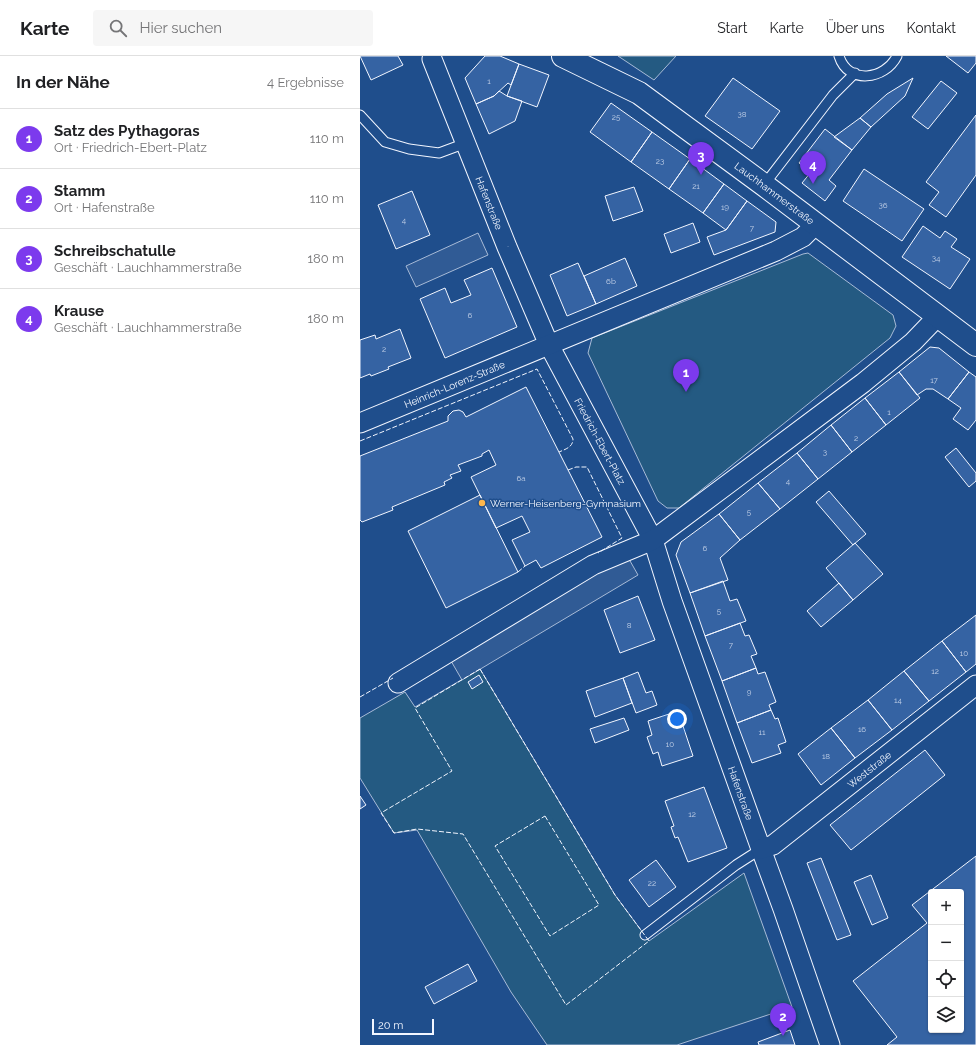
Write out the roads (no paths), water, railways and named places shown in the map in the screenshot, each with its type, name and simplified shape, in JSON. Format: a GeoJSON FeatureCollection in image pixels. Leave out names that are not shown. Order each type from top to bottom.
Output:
{"type":"FeatureCollection","features":[{"type":"Feature","properties":{"kind":"main road","name":"Lauchhammerstraße"},"geometry":{"type":"LineString","coordinates":[[563,56],[639,93],[976,345]]}},
{"type":"Feature","properties":{"kind":"street","name":"Hafenstraße"},"geometry":{"type":"LineString","coordinates":[[432,59],[507,247],[549,345]]}},
{"type":"Feature","properties":{"kind":"street"},"geometry":{"type":"LineString","coordinates":[[549,345],[776,251],[802,237],[816,224]]}},
{"type":"Feature","properties":{"kind":"street"},"geometry":{"type":"LineString","coordinates":[[398,683],[593,565],[653,540],[863,383],[913,342],[938,316]]}},
{"type":"Feature","properties":{"kind":"street","name":"Heinrich-Lorenz-Straße"},"geometry":{"type":"LineString","coordinates":[[360,424],[549,345]]}},
{"type":"Feature","properties":{"kind":"street","name":"Friedrich-Ebert-Platz"},"geometry":{"type":"LineString","coordinates":[[549,345],[653,540]]}},
{"type":"Feature","properties":{"kind":"street","name":"Hafenstraße"},"geometry":{"type":"LineString","coordinates":[[653,540],[672,601],[783,909],[830,1045]]}},
{"type":"Feature","properties":{"kind":"street","name":"Weststraße"},"geometry":{"type":"LineString","coordinates":[[761,849],[773,845],[976,685]]}},
{"type":"Feature","properties":{"kind":"lane"},"geometry":{"type":"LineString","coordinates":[[839,56],[846,68],[864,76],[874,76],[884,72],[891,66],[897,56]]}},
{"type":"Feature","properties":{"kind":"lane"},"geometry":{"type":"LineString","coordinates":[[764,185],[833,95],[855,73]]}},
{"type":"Feature","properties":{"kind":"lane"},"geometry":{"type":"LineString","coordinates":[[360,115],[385,142],[409,149],[439,153],[466,143]]}},
{"type":"Feature","properties":{"kind":"lane"},"geometry":{"type":"LineString","coordinates":[[645,935],[736,865],[761,849]]}},
{"type":"Feature","properties":{"kind":"place","name":"Schreibschatulle"},"geometry":{"type":"Point","coordinates":[701,175]}},
{"type":"Feature","properties":{"kind":"place","name":"Krause"},"geometry":{"type":"Point","coordinates":[813,184]}},
{"type":"Feature","properties":{"kind":"place","name":"Satz des Pythagoras"},"geometry":{"type":"Point","coordinates":[686,392]}},
{"type":"Feature","properties":{"kind":"place","name":"Werner-Heisenberg-Gymnasium"},"geometry":{"type":"Point","coordinates":[482,503]}},
{"type":"Feature","properties":{"kind":"place","name":"Stamm"},"geometry":{"type":"Point","coordinates":[783,1036]}}]}
